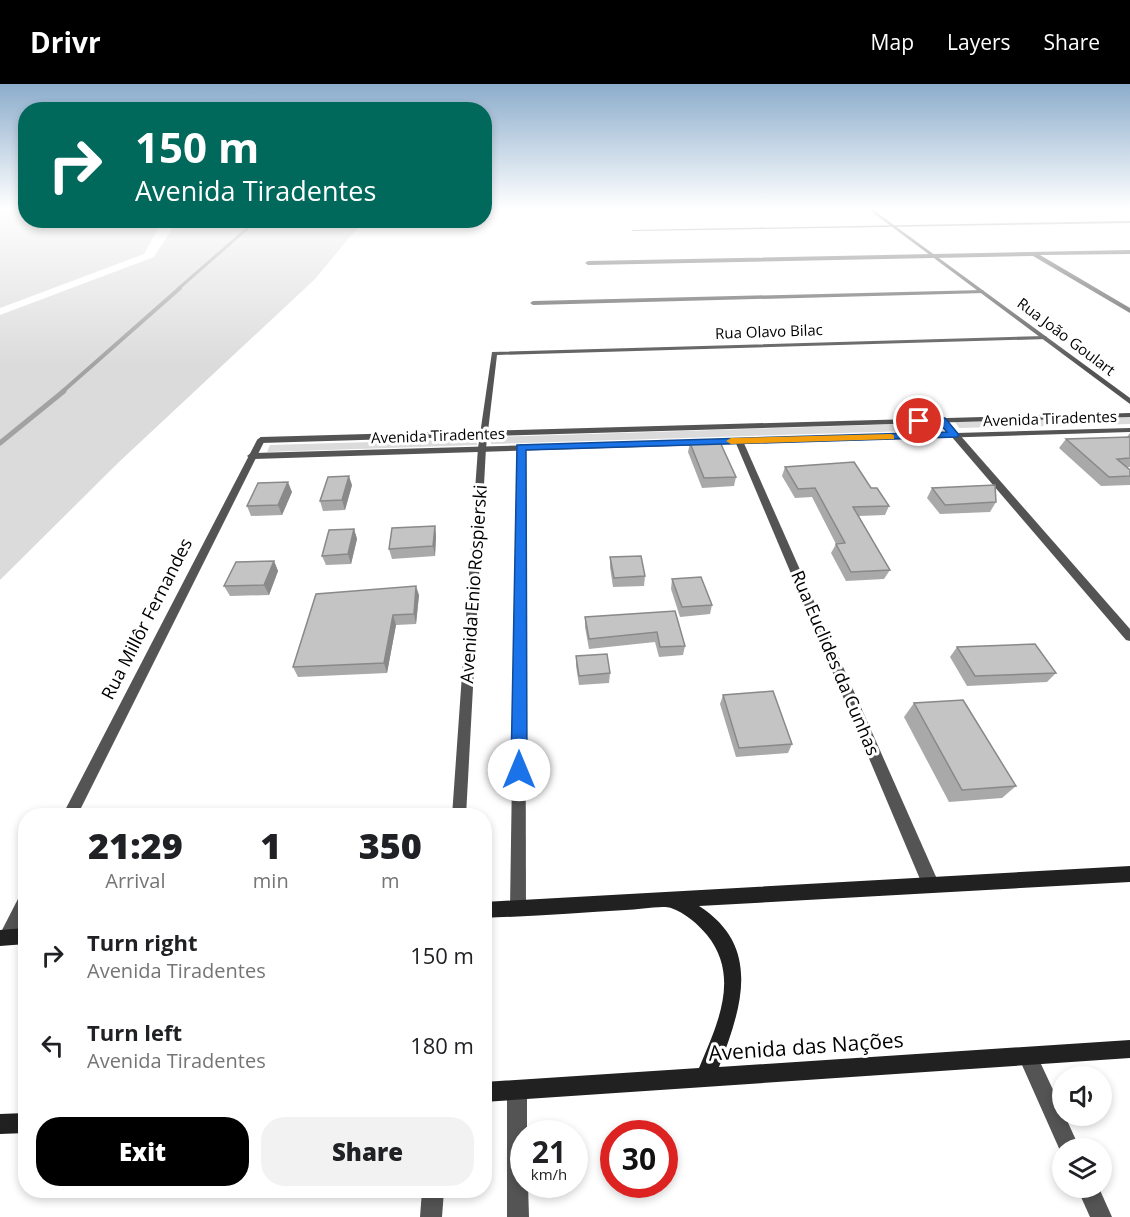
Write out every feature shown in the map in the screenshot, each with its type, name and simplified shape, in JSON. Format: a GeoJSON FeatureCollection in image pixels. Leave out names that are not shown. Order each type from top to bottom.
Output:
{"type":"FeatureCollection","features":[{"type":"Feature","properties":{"kind":"main road"},"geometry":{"type":"LineString","coordinates":[[492,910],[1130,874]]}},
{"type":"Feature","properties":{"kind":"main road"},"geometry":{"type":"LineString","coordinates":[[673,900],[707,922],[717,933],[730,952],[735,976],[733,998],[705,1077]]}},
{"type":"Feature","properties":{"kind":"main road","name":"Avenida das Nações"},"geometry":{"type":"LineString","coordinates":[[492,1092],[1130,1049]]}},
{"type":"Feature","properties":{"kind":"main road"},"geometry":{"type":"LineString","coordinates":[[0,1124],[18,1123]]}},
{"type":"Feature","properties":{"kind":"street"},"geometry":{"type":"LineString","coordinates":[[588,263],[644,262]]}},
{"type":"Feature","properties":{"kind":"street","name":"Rua João Goulart"},"geometry":{"type":"LineString","coordinates":[[942,262],[1130,402]]}},
{"type":"Feature","properties":{"kind":"street"},"geometry":{"type":"LineString","coordinates":[[1047,262],[1130,311]]}},
{"type":"Feature","properties":{"kind":"street"},"geometry":{"type":"LineString","coordinates":[[533,303],[982,292]]}},
{"type":"Feature","properties":{"kind":"street","name":"Rua Olavo Bilac"},"geometry":{"type":"LineString","coordinates":[[494,353],[1045,338]]}},
{"type":"Feature","properties":{"kind":"street","name":"Avenida Enio Rospierski"},"geometry":{"type":"LineString","coordinates":[[460,808],[482,448],[494,353]]}},
{"type":"Feature","properties":{"kind":"street","name":"Avenida Tiradentes"},"geometry":{"type":"LineString","coordinates":[[261,440],[1130,415]]}},
{"type":"Feature","properties":{"kind":"street"},"geometry":{"type":"LineString","coordinates":[[942,420],[1130,637]]}},
{"type":"Feature","properties":{"kind":"street","name":"Avenida Tiradentes"},"geometry":{"type":"LineString","coordinates":[[251,456],[1130,430]]}},
{"type":"Feature","properties":{"kind":"street","name":"Rua Millôr Fernandes"},"geometry":{"type":"LineString","coordinates":[[73,808],[261,440]]}},
{"type":"Feature","properties":{"kind":"street","name":"Rua Euclides da Cunhas"},"geometry":{"type":"LineString","coordinates":[[740,441],[931,885]]}},
{"type":"Feature","properties":{"kind":"street"},"geometry":{"type":"LineString","coordinates":[[518,908],[521,447]]}},
{"type":"Feature","properties":{"kind":"street"},"geometry":{"type":"LineString","coordinates":[[4,938],[18,914]]}},
{"type":"Feature","properties":{"kind":"street"},"geometry":{"type":"LineString","coordinates":[[1027,1056],[1065,1138]]}},
{"type":"Feature","properties":{"kind":"street"},"geometry":{"type":"LineString","coordinates":[[518,1090],[518,1217]]}},
{"type":"Feature","properties":{"kind":"street"},"geometry":{"type":"LineString","coordinates":[[431,1217],[432,1198]]}},
{"type":"Feature","properties":{"kind":"street"},"geometry":{"type":"LineString","coordinates":[[1092,1198],[1101,1217]]}},
{"type":"Feature","properties":{"kind":"shaded area"},"geometry":{"type":"Polygon","coordinates":[[[0,262],[123,262],[0,308],[0,262]]]}},
{"type":"Feature","properties":{"kind":"shaded area"},"geometry":{"type":"Polygon","coordinates":[[[141,262],[329,262],[315,279],[119,462],[0,580],[0,315],[141,262]]]}},
{"type":"Feature","properties":{"kind":"shaded area"},"geometry":{"type":"Polygon","coordinates":[[[1130,417],[1130,424],[959,428],[955,422],[1130,417]]]}},
{"type":"Feature","properties":{"kind":"shaded area"},"geometry":{"type":"Polygon","coordinates":[[[936,423],[941,430],[491,444],[491,437],[936,423]]]}},
{"type":"Feature","properties":{"kind":"shaded area"},"geometry":{"type":"Polygon","coordinates":[[[477,439],[477,445],[267,452],[270,445],[477,439]]]}},
{"type":"Feature","properties":{"kind":"building"},"geometry":{"type":"Polygon","coordinates":[[[1130,437],[1130,458],[1117,459],[1130,470],[1130,476],[1109,477],[1066,439],[1130,437]]]}},
{"type":"Feature","properties":{"kind":"building"},"geometry":{"type":"Polygon","coordinates":[[[720,442],[736,477],[704,478],[690,443],[720,442]]]}},
{"type":"Feature","properties":{"kind":"building"},"geometry":{"type":"Polygon","coordinates":[[[854,462],[871,488],[877,488],[889,506],[853,507],[890,570],[851,572],[836,544],[845,543],[815,488],[798,489],[785,467],[854,462]]]}},
{"type":"Feature","properties":{"kind":"building"},"geometry":{"type":"Polygon","coordinates":[[[349,476],[342,500],[320,501],[328,477],[349,476]]]}},
{"type":"Feature","properties":{"kind":"building"},"geometry":{"type":"Polygon","coordinates":[[[288,482],[278,505],[247,506],[258,483],[288,482]]]}},
{"type":"Feature","properties":{"kind":"building"},"geometry":{"type":"Polygon","coordinates":[[[995,485],[996,502],[945,505],[932,488],[995,485]]]}},
{"type":"Feature","properties":{"kind":"building"},"geometry":{"type":"Polygon","coordinates":[[[435,526],[433,546],[389,549],[392,528],[435,526]]]}},
{"type":"Feature","properties":{"kind":"building"},"geometry":{"type":"Polygon","coordinates":[[[354,529],[348,554],[322,556],[329,530],[354,529]]]}},
{"type":"Feature","properties":{"kind":"building"},"geometry":{"type":"Polygon","coordinates":[[[641,556],[645,576],[614,578],[610,557],[641,556]]]}},
{"type":"Feature","properties":{"kind":"building"},"geometry":{"type":"Polygon","coordinates":[[[274,561],[264,585],[224,586],[236,562],[274,561]]]}},
{"type":"Feature","properties":{"kind":"building"},"geometry":{"type":"Polygon","coordinates":[[[701,577],[712,605],[682,607],[672,579],[701,577]]]}},
{"type":"Feature","properties":{"kind":"building"},"geometry":{"type":"Polygon","coordinates":[[[416,586],[414,614],[393,615],[384,663],[293,667],[316,594],[416,586]]]}},
{"type":"Feature","properties":{"kind":"building"},"geometry":{"type":"Polygon","coordinates":[[[675,611],[685,646],[660,647],[657,632],[589,639],[585,617],[675,611]]]}},
{"type":"Feature","properties":{"kind":"building"},"geometry":{"type":"Polygon","coordinates":[[[1035,644],[1056,673],[975,676],[957,647],[1035,644]]]}},
{"type":"Feature","properties":{"kind":"building"},"geometry":{"type":"Polygon","coordinates":[[[607,654],[610,673],[579,676],[576,656],[607,654]]]}},
{"type":"Feature","properties":{"kind":"building"},"geometry":{"type":"Polygon","coordinates":[[[773,691],[792,744],[739,748],[723,695],[773,691]]]}},
{"type":"Feature","properties":{"kind":"building"},"geometry":{"type":"Polygon","coordinates":[[[963,700],[1016,786],[962,790],[914,703],[963,700]]]}},
{"type":"Feature","properties":{"kind":"waterway"},"geometry":{"type":"LineString","coordinates":[[178,289],[209,262]]}},
{"type":"Feature","properties":{"kind":"waterway"},"geometry":{"type":"LineString","coordinates":[[62,392],[180,288]]}},
{"type":"Feature","properties":{"kind":"waterway"},"geometry":{"type":"LineString","coordinates":[[0,443],[64,391]]}},
{"type":"Feature","properties":{"kind":"slow traffic"},"geometry":{"type":"LineString","coordinates":[[731,441],[891,437]]}},
{"type":"Feature","properties":{"kind":"route"},"geometry":{"type":"LineString","coordinates":[[519,770],[521,447],[954,435],[942,420],[919,421]]}}]}
